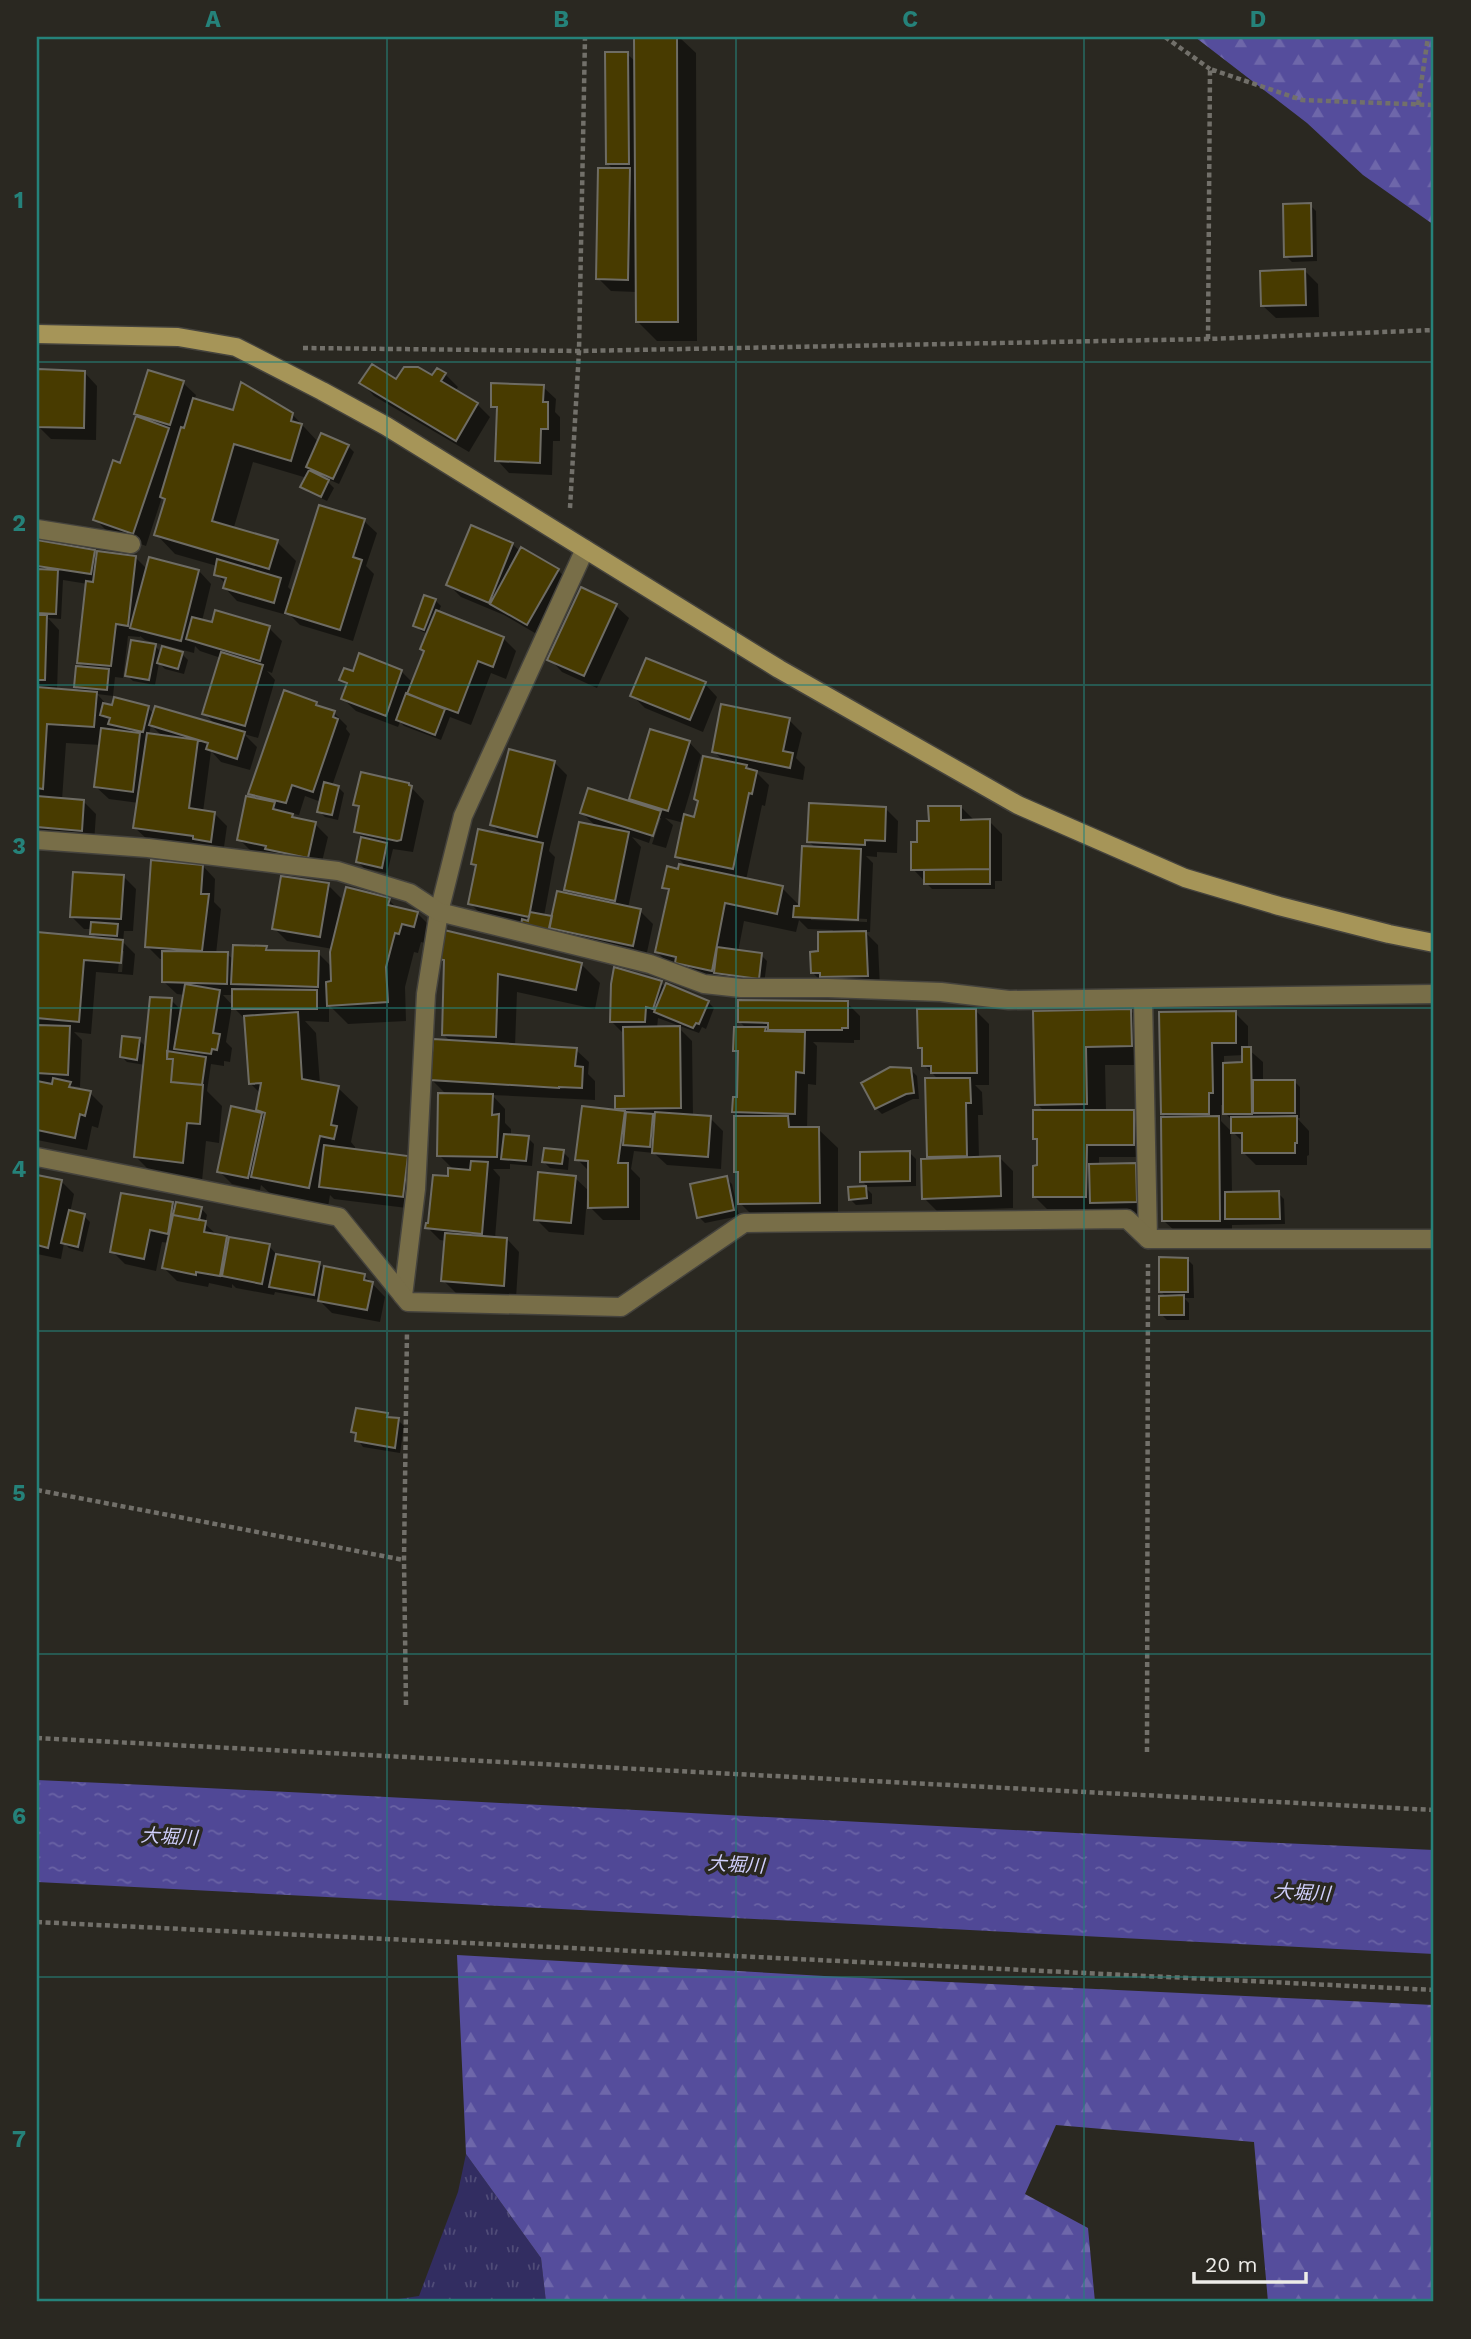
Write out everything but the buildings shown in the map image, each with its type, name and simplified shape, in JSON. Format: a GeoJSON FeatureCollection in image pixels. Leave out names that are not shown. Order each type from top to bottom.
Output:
{"type":"FeatureCollection","features":[{"type":"Feature","properties":{"kind":"street"},"geometry":{"type":"LineString","coordinates":[[37,334],[178,337],[236,347],[386,426],[779,668],[1017,804],[1185,878],[1279,906],[1434,943]]}},
{"type":"Feature","properties":{"kind":"street"},"geometry":{"type":"LineString","coordinates":[[37,529],[131,544]]}},
{"type":"Feature","properties":{"kind":"street"},"geometry":{"type":"LineString","coordinates":[[406,1299],[416,1189],[426,994],[439,912],[463,816],[585,549]]}},
{"type":"Feature","properties":{"kind":"street"},"geometry":{"type":"LineString","coordinates":[[37,840],[148,848],[338,871],[410,893],[439,912],[650,964],[704,984],[729,987],[941,992],[1009,1000],[1434,994]]}},
{"type":"Feature","properties":{"kind":"street"},"geometry":{"type":"LineString","coordinates":[[1143,999],[1147,1239]]}},
{"type":"Feature","properties":{"kind":"street"},"geometry":{"type":"LineString","coordinates":[[37,1157],[339,1217],[406,1299],[621,1307],[744,1223],[1127,1219],[1147,1239],[1434,1239]]}},
{"type":"Feature","properties":{"kind":"path"},"geometry":{"type":"LineString","coordinates":[[568,537],[579,351],[585,37]]}},
{"type":"Feature","properties":{"kind":"path"},"geometry":{"type":"LineString","coordinates":[[1165,37],[1210,69],[1302,100],[1434,105]]}},
{"type":"Feature","properties":{"kind":"path"},"geometry":{"type":"LineString","coordinates":[[1418,104],[1428,37]]}},
{"type":"Feature","properties":{"kind":"path"},"geometry":{"type":"LineString","coordinates":[[1208,339],[1210,69]]}},
{"type":"Feature","properties":{"kind":"path"},"geometry":{"type":"LineString","coordinates":[[291,348],[579,351],[1208,339],[1434,330]]}},
{"type":"Feature","properties":{"kind":"path"},"geometry":{"type":"LineString","coordinates":[[1147,1239],[1147,1752]]}},
{"type":"Feature","properties":{"kind":"path"},"geometry":{"type":"LineString","coordinates":[[406,1299],[406,1704]]}},
{"type":"Feature","properties":{"kind":"path"},"geometry":{"type":"LineString","coordinates":[[37,1490],[404,1560]]}},
{"type":"Feature","properties":{"kind":"path"},"geometry":{"type":"LineString","coordinates":[[37,1738],[1434,1810]]}},
{"type":"Feature","properties":{"kind":"path"},"geometry":{"type":"LineString","coordinates":[[37,1922],[1434,1990]]}},
{"type":"Feature","properties":{"kind":"green space"},"geometry":{"type":"Polygon","coordinates":[[[1195,37],[1434,37],[1434,225],[1363,175],[1307,123],[1195,37]]]}},
{"type":"Feature","properties":{"kind":"green space"},"geometry":{"type":"Polygon","coordinates":[[[457,1955],[842,1977],[1434,2005],[1434,2302],[1268,2302],[1254,2142],[1056,2125],[1025,2194],[1088,2228],[1095,2302],[546,2302],[541,2258],[466,2154],[457,1955]]]}},
{"type":"Feature","properties":{"kind":"green space"},"geometry":{"type":"Polygon","coordinates":[[[466,2154],[541,2258],[546,2302],[378,2302],[419,2296],[458,2192],[466,2154]]]}},
{"type":"Feature","properties":{"kind":"water","name":"大堀川"},"geometry":{"type":"Polygon","coordinates":[[[37,1780],[1434,1850],[1434,1954],[37,1882],[37,1780]]]}}]}
